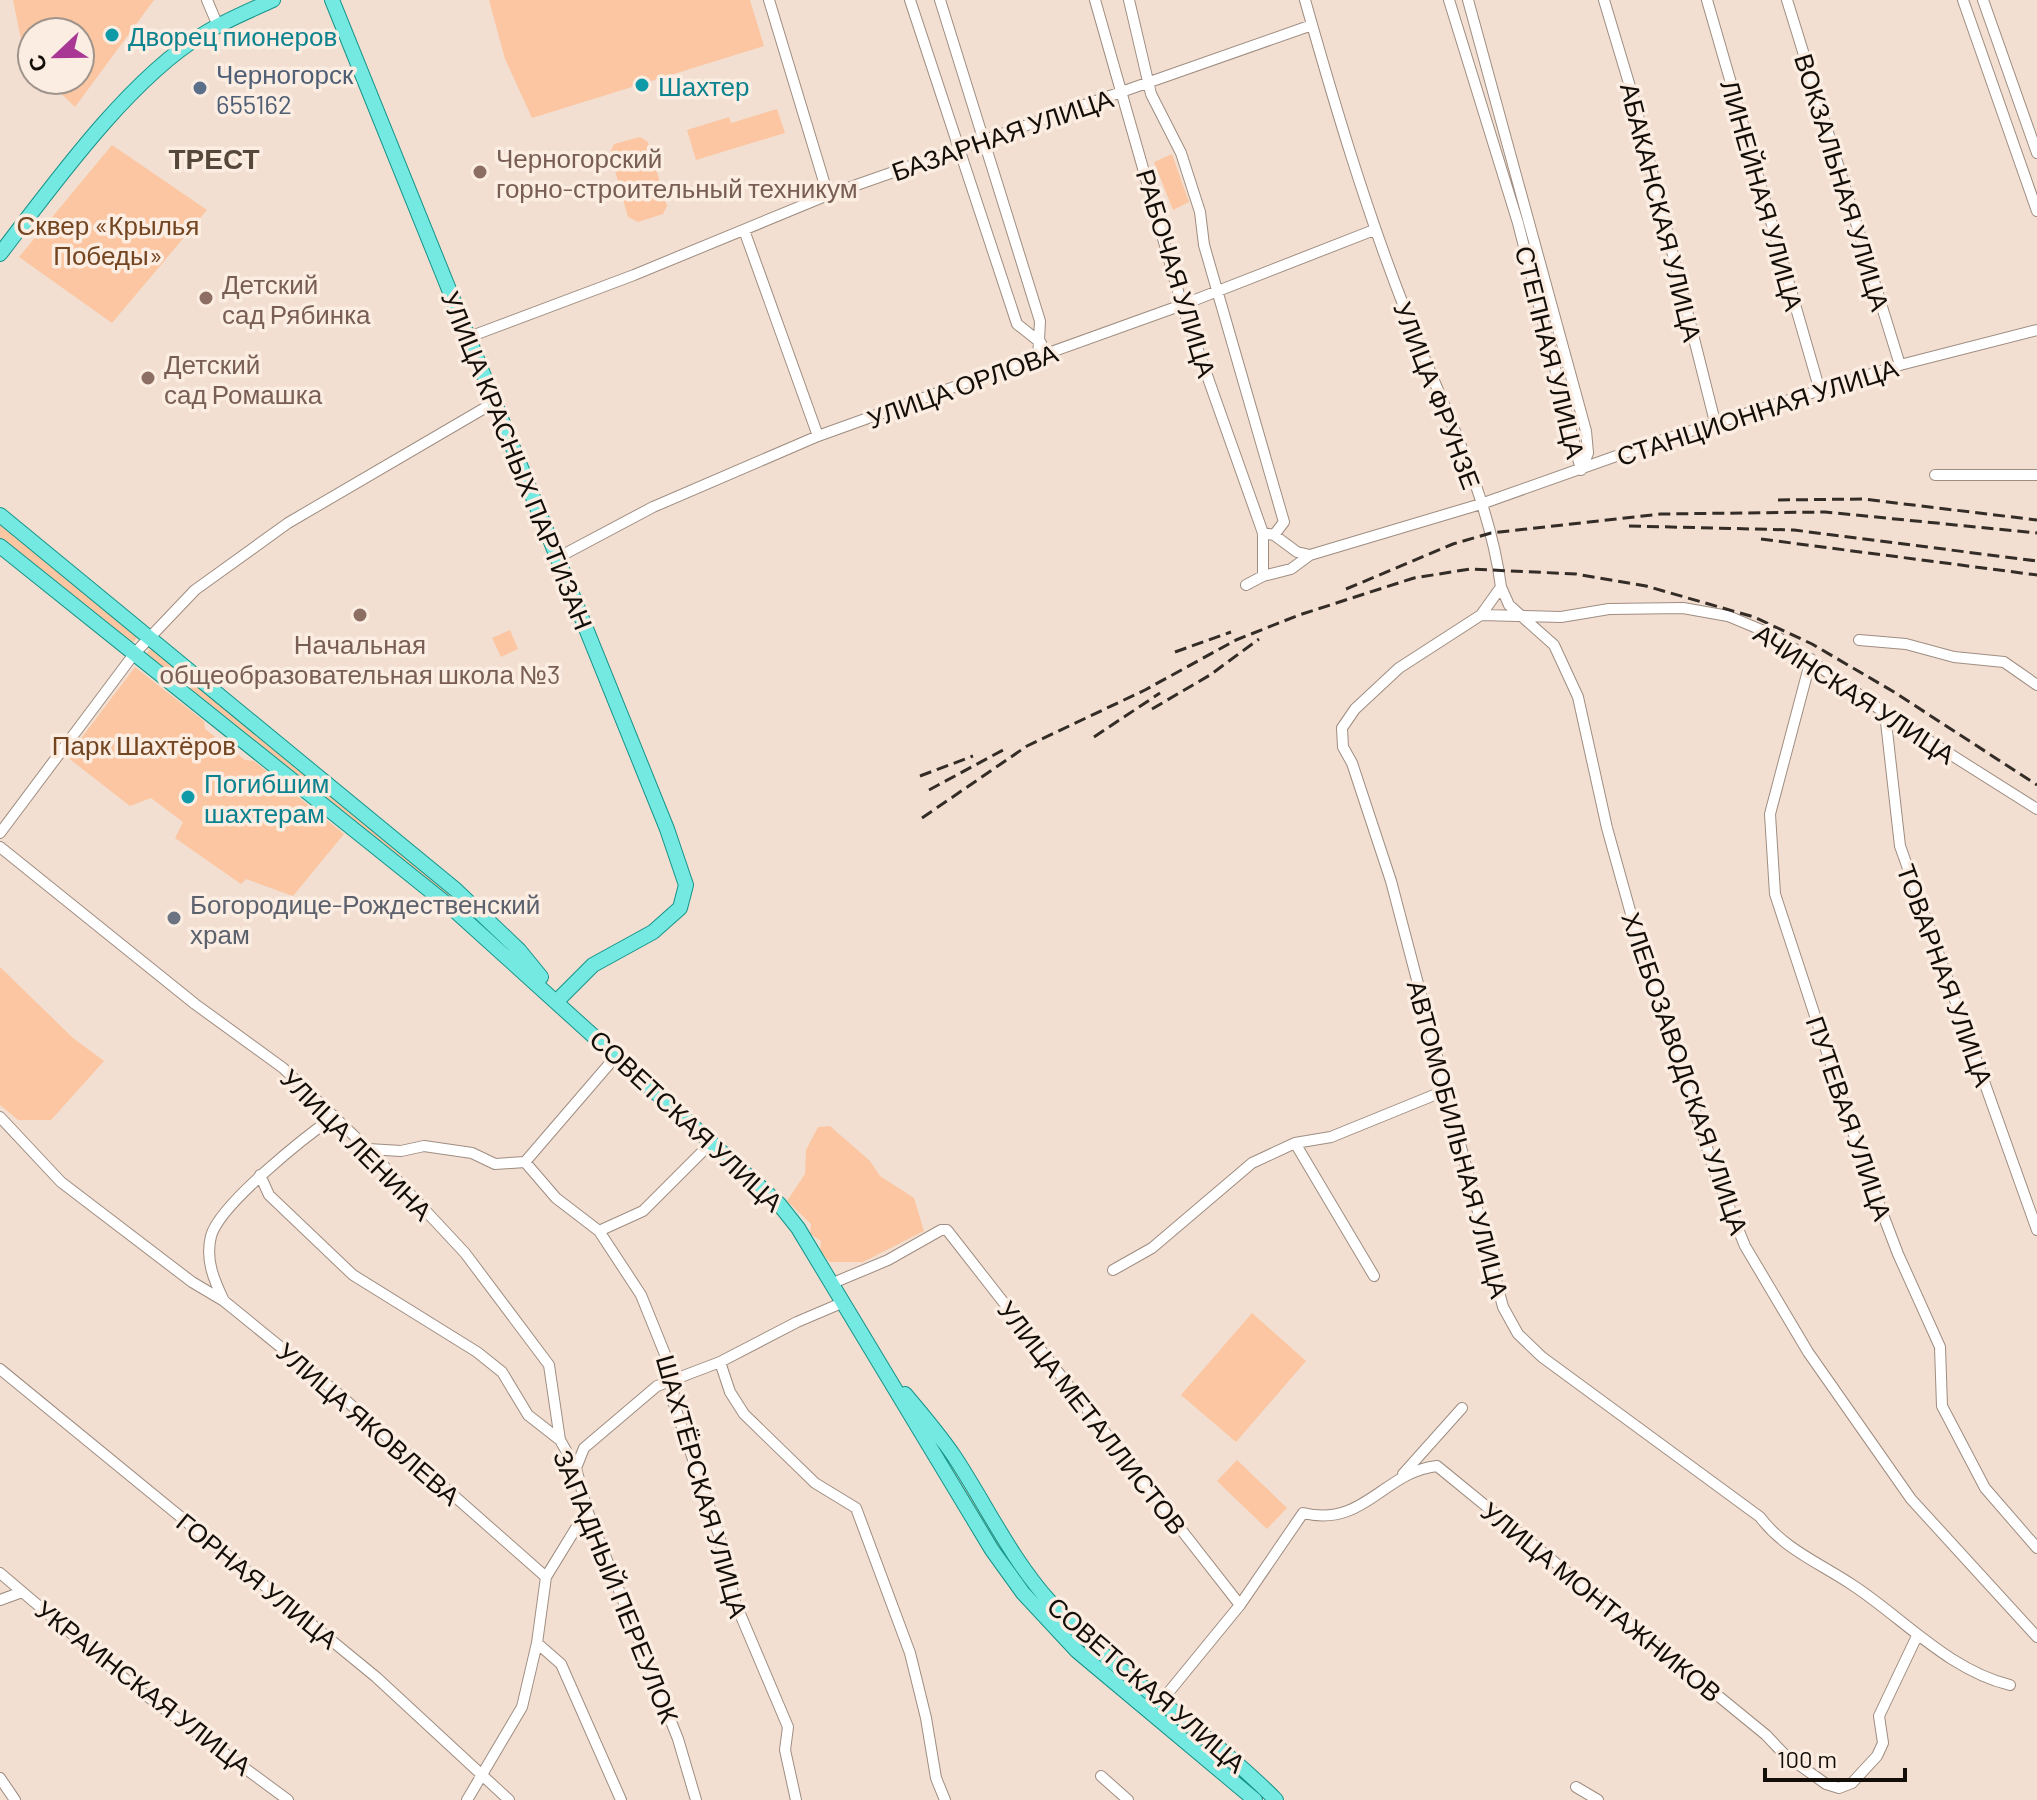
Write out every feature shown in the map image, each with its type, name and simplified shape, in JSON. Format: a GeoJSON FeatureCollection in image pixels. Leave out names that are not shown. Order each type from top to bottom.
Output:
{"type":"FeatureCollection","features":[{"type":"Feature","properties":{"kind":"main road"},"geometry":{"type":"LineString","coordinates":[[0,254],[44,197],[136,90],[176,54],[218,26],[273,0]]}},
{"type":"Feature","properties":{"kind":"main road","name":"УЛИЦА КРАСНЫХ ПАРТИЗАН"},"geometry":{"type":"LineString","coordinates":[[332,0],[683,876],[684,902],[670,919],[593,965],[558,1000]]}},
{"type":"Feature","properties":{"kind":"main road","name":"СОВЕТСКАЯ УЛИЦА"},"geometry":{"type":"LineString","coordinates":[[0,515],[456,890],[519,950],[558,1000]]}},
{"type":"Feature","properties":{"kind":"main road","name":"СОВЕТСКАЯ УЛИЦА"},"geometry":{"type":"LineString","coordinates":[[0,546],[453,909],[558,1000],[779,1204],[833,1283],[992,1550],[1023,1593],[1077,1651],[1111,1679],[1157,1706],[1276,1800]]}},
{"type":"Feature","properties":{"kind":"main road","name":"СОВЕТСКАЯ УЛИЦА"},"geometry":{"type":"LineString","coordinates":[[884,1369],[939,1435],[1029,1577],[1074,1627],[1121,1667],[1255,1800]]}},
{"type":"Feature","properties":{"kind":"main road"},"geometry":{"type":"LineString","coordinates":[[1111,1679],[1121,1667]]}},
{"type":"Feature","properties":{"kind":"street"},"geometry":{"type":"LineString","coordinates":[[207,0],[218,26]]}},
{"type":"Feature","properties":{"kind":"street"},"geometry":{"type":"LineString","coordinates":[[769,0],[828,195]]}},
{"type":"Feature","properties":{"kind":"street"},"geometry":{"type":"LineString","coordinates":[[910,0],[1017,324],[1041,343]]}},
{"type":"Feature","properties":{"kind":"street"},"geometry":{"type":"LineString","coordinates":[[940,0],[1040,321],[1038,358]]}},
{"type":"Feature","properties":{"kind":"street","name":"РАБОЧАЯ УЛИЦА"},"geometry":{"type":"LineString","coordinates":[[1095,0],[1182,305],[1268,534],[1284,522],[1181,153],[1148,82],[1129,0]]}},
{"type":"Feature","properties":{"kind":"street","name":"УЛИЦА ФРУНЗЕ"},"geometry":{"type":"LineString","coordinates":[[1305,0],[1374,230],[1481,504],[1496,554],[1501,587]]}},
{"type":"Feature","properties":{"kind":"street","name":"СТЕПНАЯ УЛИЦА"},"geometry":{"type":"LineString","coordinates":[[1449,0],[1518,223],[1581,470]]}},
{"type":"Feature","properties":{"kind":"street","name":"СТЕПНАЯ УЛИЦА"},"geometry":{"type":"LineString","coordinates":[[1468,0],[1586,431],[1588,453],[1581,470]]}},
{"type":"Feature","properties":{"kind":"street","name":"АБАКАНСКАЯ УЛИЦА"},"geometry":{"type":"LineString","coordinates":[[1604,0],[1634,100],[1716,426]]}},
{"type":"Feature","properties":{"kind":"street","name":"ЛИНЕЙНАЯ УЛИЦА"},"geometry":{"type":"LineString","coordinates":[[1707,0],[1820,391]]}},
{"type":"Feature","properties":{"kind":"street","name":"ВОКЗАЛЬНАЯ УЛИЦА"},"geometry":{"type":"LineString","coordinates":[[1787,0],[1900,365]]}},
{"type":"Feature","properties":{"kind":"street"},"geometry":{"type":"LineString","coordinates":[[1963,0],[2037,211]]}},
{"type":"Feature","properties":{"kind":"street"},"geometry":{"type":"LineString","coordinates":[[1983,0],[2037,153]]}},
{"type":"Feature","properties":{"kind":"street","name":"БАЗАРНАЯ УЛИЦА"},"geometry":{"type":"LineString","coordinates":[[469,337],[828,195],[1312,25]]}},
{"type":"Feature","properties":{"kind":"street"},"geometry":{"type":"LineString","coordinates":[[744,230],[818,436]]}},
{"type":"Feature","properties":{"kind":"street","name":"УЛИЦА ОРЛОВА"},"geometry":{"type":"LineString","coordinates":[[557,558],[653,507],[818,436],[1182,305],[1218,288],[1374,230]]}},
{"type":"Feature","properties":{"kind":"street","name":"СТАНЦИОННАЯ УЛИЦА"},"geometry":{"type":"LineString","coordinates":[[1481,504],[1653,443],[1716,426],[1900,365],[2037,330]]}},
{"type":"Feature","properties":{"kind":"street"},"geometry":{"type":"LineString","coordinates":[[0,833],[134,654],[195,590],[288,523],[495,402]]}},
{"type":"Feature","properties":{"kind":"street"},"geometry":{"type":"LineString","coordinates":[[1935,475],[2037,475]]}},
{"type":"Feature","properties":{"kind":"street"},"geometry":{"type":"LineString","coordinates":[[1246,585],[1263,576],[1291,569],[1310,555],[1481,504]]}},
{"type":"Feature","properties":{"kind":"street"},"geometry":{"type":"LineString","coordinates":[[1263,576],[1268,534],[1297,552],[1310,555]]}},
{"type":"Feature","properties":{"kind":"street"},"geometry":{"type":"LineString","coordinates":[[1481,615],[1501,587]]}},
{"type":"Feature","properties":{"kind":"street","name":"ХЛЕБОЗАВОДСКАЯ УЛИЦА"},"geometry":{"type":"LineString","coordinates":[[1501,587],[1509,605],[1554,645],[1578,697],[1607,828],[1636,932],[1716,1175],[1745,1246],[1808,1352],[1911,1499],[2037,1637]]}},
{"type":"Feature","properties":{"kind":"street","name":"АЧИНСКАЯ УЛИЦА"},"geometry":{"type":"LineString","coordinates":[[1481,615],[1561,617],[1609,609],[1683,608],[1728,616],[1776,636],[1885,713],[2037,809]]}},
{"type":"Feature","properties":{"kind":"street","name":"АВТОМОБИЛЬНАЯ УЛИЦА"},"geometry":{"type":"LineString","coordinates":[[1481,615],[1399,668],[1355,709],[1342,728],[1343,747],[1352,763],[1391,881],[1503,1307],[1518,1334],[1542,1357],[1760,1517],[1788,1547],[1853,1585],[1917,1636],[1986,1679],[2010,1685]]}},
{"type":"Feature","properties":{"kind":"street"},"geometry":{"type":"LineString","coordinates":[[1859,640],[1906,644],[1954,657],[2004,662],[2037,685]]}},
{"type":"Feature","properties":{"kind":"street","name":"ПУТЕВАЯ УЛИЦА"},"geometry":{"type":"LineString","coordinates":[[1811,659],[1770,814],[1775,894],[1864,1165],[1898,1254],[1940,1347],[1942,1406],[1985,1488],[2037,1548]]}},
{"type":"Feature","properties":{"kind":"street","name":"ТОВАРНАЯ УЛИЦА"},"geometry":{"type":"LineString","coordinates":[[1885,713],[1900,846],[2037,1230]]}},
{"type":"Feature","properties":{"kind":"street","name":"УЛИЦА ЛЕНИНА"},"geometry":{"type":"LineString","coordinates":[[0,847],[195,1004],[283,1068],[368,1149],[465,1253],[549,1365],[560,1440]]}},
{"type":"Feature","properties":{"kind":"street"},"geometry":{"type":"LineString","coordinates":[[368,1149],[401,1151],[424,1146],[472,1153],[495,1164],[525,1162],[617,1055]]}},
{"type":"Feature","properties":{"kind":"street"},"geometry":{"type":"LineString","coordinates":[[1113,1270],[1152,1248],[1252,1163],[1295,1143],[1331,1137],[1444,1091]]}},
{"type":"Feature","properties":{"kind":"street"},"geometry":{"type":"LineString","coordinates":[[224,1301],[211,1273],[211,1232],[260,1175],[335,1116]]}},
{"type":"Feature","properties":{"kind":"street","name":"УЛИЦА ЯКОВЛЕВА"},"geometry":{"type":"LineString","coordinates":[[0,1117],[61,1182],[107,1221],[224,1301],[342,1397],[546,1577]]}},
{"type":"Feature","properties":{"kind":"street"},"geometry":{"type":"LineString","coordinates":[[599,1231],[643,1211],[712,1142]]}},
{"type":"Feature","properties":{"kind":"street"},"geometry":{"type":"LineString","coordinates":[[1295,1143],[1374,1276]]}},
{"type":"Feature","properties":{"kind":"street","name":"ШАХТЁРСКАЯ УЛИЦА"},"geometry":{"type":"LineString","coordinates":[[525,1162],[556,1198],[599,1231],[641,1295],[675,1379],[673,1401],[719,1535],[735,1602],[788,1727],[785,1750],[796,1800]]}},
{"type":"Feature","properties":{"kind":"street","name":"ЗАПАДНЫЙ ПЕРЕУЛОК"},"geometry":{"type":"LineString","coordinates":[[260,1175],[269,1195],[353,1275],[477,1352],[502,1372],[528,1415],[560,1440],[576,1468],[587,1510],[678,1739],[696,1800]]}},
{"type":"Feature","properties":{"kind":"street","name":"УЛИЦА МЕТАЛЛИСТОВ"},"geometry":{"type":"LineString","coordinates":[[833,1283],[850,1279],[941,1230],[947,1230],[1240,1605]]}},
{"type":"Feature","properties":{"kind":"street"},"geometry":{"type":"LineString","coordinates":[[576,1468],[584,1448],[640,1398],[844,1302]]}},
{"type":"Feature","properties":{"kind":"street"},"geometry":{"type":"LineString","coordinates":[[720,1362],[730,1392],[744,1414],[831,1496],[856,1508],[913,1663],[936,1778],[945,1800]]}},
{"type":"Feature","properties":{"kind":"street","name":"ГОРНАЯ УЛИЦА"},"geometry":{"type":"LineString","coordinates":[[0,1369],[376,1677],[509,1800]]}},
{"type":"Feature","properties":{"kind":"street"},"geometry":{"type":"LineString","coordinates":[[1157,1706],[1240,1605],[1303,1513],[1325,1518],[1361,1508],[1396,1481],[1462,1408]]}},
{"type":"Feature","properties":{"kind":"street","name":"УЛИЦА МОНТАЖНИКОВ"},"geometry":{"type":"LineString","coordinates":[[1396,1481],[1419,1468],[1437,1466],[1766,1735],[1784,1754],[1826,1784],[1839,1788],[1852,1783],[1877,1756],[1883,1743],[1879,1716],[1917,1636]]}},
{"type":"Feature","properties":{"kind":"street"},"geometry":{"type":"LineString","coordinates":[[467,1800],[522,1707],[537,1643],[546,1577],[587,1510]]}},
{"type":"Feature","properties":{"kind":"street","name":"УКРАИНСКАЯ УЛИЦА"},"geometry":{"type":"LineString","coordinates":[[0,1573],[132,1685],[288,1800]]}},
{"type":"Feature","properties":{"kind":"street"},"geometry":{"type":"LineString","coordinates":[[0,1600],[22,1592]]}},
{"type":"Feature","properties":{"kind":"street"},"geometry":{"type":"LineString","coordinates":[[537,1643],[561,1664],[621,1800]]}},
{"type":"Feature","properties":{"kind":"street"},"geometry":{"type":"LineString","coordinates":[[1101,1776],[1128,1800]]}},
{"type":"Feature","properties":{"kind":"street"},"geometry":{"type":"LineString","coordinates":[[0,1778],[15,1800]]}},
{"type":"Feature","properties":{"kind":"street"},"geometry":{"type":"LineString","coordinates":[[1576,1787],[1598,1800]]}},
{"type":"Feature","properties":{"kind":"green space"},"geometry":{"type":"Polygon","coordinates":[[[13,0],[154,0],[96,79],[96,16],[16,16],[13,0]]]}},
{"type":"Feature","properties":{"kind":"green space"},"geometry":{"type":"Polygon","coordinates":[[[489,0],[750,0],[764,46],[532,118],[505,59],[489,0]]]}},
{"type":"Feature","properties":{"kind":"green space"},"geometry":{"type":"Polygon","coordinates":[[[64,96],[83,96],[75,107],[64,96]]]}},
{"type":"Feature","properties":{"kind":"green space"},"geometry":{"type":"Polygon","coordinates":[[[777,109],[785,133],[696,160],[687,130],[729,117],[731,123],[777,109]]]}},
{"type":"Feature","properties":{"kind":"green space"},"geometry":{"type":"Polygon","coordinates":[[[640,137],[648,142],[667,206],[663,214],[638,222],[628,217],[610,153],[614,144],[640,137]]]}},
{"type":"Feature","properties":{"kind":"green space","name":"Сквер «Крылья Победы»"},"geometry":{"type":"Polygon","coordinates":[[[112,145],[207,210],[112,323],[19,257],[112,145]]]}},
{"type":"Feature","properties":{"kind":"green space"},"geometry":{"type":"Polygon","coordinates":[[[1172,154],[1189,202],[1173,210],[1154,162],[1172,154]]]}},
{"type":"Feature","properties":{"kind":"green space"},"geometry":{"type":"Polygon","coordinates":[[[0,522],[139,635],[131,645],[0,540],[0,522]]]}},
{"type":"Feature","properties":{"kind":"green space"},"geometry":{"type":"Polygon","coordinates":[[[510,630],[518,649],[501,657],[492,638],[510,630]]]}},
{"type":"Feature","properties":{"kind":"green space"},"geometry":{"type":"Polygon","coordinates":[[[152,646],[450,892],[446,896],[145,656],[152,646]]]}},
{"type":"Feature","properties":{"kind":"green space","name":"Парк Шахтёров"},"geometry":{"type":"Polygon","coordinates":[[[135,667],[204,721],[205,729],[245,760],[254,761],[344,834],[293,896],[246,879],[241,884],[175,838],[183,822],[151,798],[130,806],[67,757],[135,667]]]}},
{"type":"Feature","properties":{"kind":"green space"},"geometry":{"type":"Polygon","coordinates":[[[0,967],[73,1038],[104,1061],[51,1120],[18,1120],[0,1105],[0,967]]]}},
{"type":"Feature","properties":{"kind":"green space"},"geometry":{"type":"Polygon","coordinates":[[[830,1126],[870,1161],[880,1176],[914,1198],[924,1231],[863,1262],[830,1262],[820,1252],[821,1241],[810,1234],[811,1224],[787,1201],[805,1174],[806,1150],[818,1127],[830,1126]]]}},
{"type":"Feature","properties":{"kind":"green space"},"geometry":{"type":"Polygon","coordinates":[[[1252,1313],[1306,1361],[1236,1442],[1181,1395],[1252,1313]]]}},
{"type":"Feature","properties":{"kind":"green space"},"geometry":{"type":"Polygon","coordinates":[[[928,1430],[995,1537],[1110,1666],[1107,1670],[1029,1589],[986,1528],[928,1430]]]}},
{"type":"Feature","properties":{"kind":"green space"},"geometry":{"type":"Polygon","coordinates":[[[1237,1460],[1287,1508],[1267,1529],[1217,1481],[1237,1460]]]}},
{"type":"Feature","properties":{"kind":"railway"},"geometry":{"type":"LineString","coordinates":[[1778,500],[1863,499],[2037,520]]}},
{"type":"Feature","properties":{"kind":"railway"},"geometry":{"type":"LineString","coordinates":[[1346,589],[1453,544],[1491,533],[1661,514],[1825,512],[2037,533]]}},
{"type":"Feature","properties":{"kind":"railway"},"geometry":{"type":"LineString","coordinates":[[1629,526],[1794,530],[2037,561]]}},
{"type":"Feature","properties":{"kind":"railway"},"geometry":{"type":"LineString","coordinates":[[1761,539],[2037,575]]}},
{"type":"Feature","properties":{"kind":"railway"},"geometry":{"type":"LineString","coordinates":[[922,818],[1027,746],[1145,690],[1236,640],[1299,615],[1414,578],[1470,569],[1576,574],[1646,586],[1754,617],[1812,644],[1894,692],[2037,785]]}},
{"type":"Feature","properties":{"kind":"railway"},"geometry":{"type":"LineString","coordinates":[[1175,652],[1231,632]]}},
{"type":"Feature","properties":{"kind":"railway"},"geometry":{"type":"LineString","coordinates":[[1152,709],[1210,675],[1259,639]]}},
{"type":"Feature","properties":{"kind":"railway"},"geometry":{"type":"LineString","coordinates":[[1094,737],[1160,693]]}},
{"type":"Feature","properties":{"kind":"railway"},"geometry":{"type":"LineString","coordinates":[[929,790],[1003,750]]}},
{"type":"Feature","properties":{"kind":"railway"},"geometry":{"type":"LineString","coordinates":[[920,776],[973,756]]}},
{"type":"Feature","properties":{"kind":"place","name":"Дворец пионеров"},"geometry":{"type":"Point","coordinates":[112,35]}},
{"type":"Feature","properties":{"kind":"place","name":"Шахтер"},"geometry":{"type":"Point","coordinates":[642,85]}},
{"type":"Feature","properties":{"kind":"place","name":"Черногорск 655162"},"geometry":{"type":"Point","coordinates":[200,88]}},
{"type":"Feature","properties":{"kind":"place","name":"Черногорский горно-строительный техникум"},"geometry":{"type":"Point","coordinates":[480,172]}},
{"type":"Feature","properties":{"kind":"place","name":"Детский сад Рябинка"},"geometry":{"type":"Point","coordinates":[206,298]}},
{"type":"Feature","properties":{"kind":"place","name":"Детский сад Ромашка"},"geometry":{"type":"Point","coordinates":[148,378]}},
{"type":"Feature","properties":{"kind":"place","name":"Начальная общеобразовательная школа №3"},"geometry":{"type":"Point","coordinates":[360,615]}},
{"type":"Feature","properties":{"kind":"place","name":"Погибшим шахтерам"},"geometry":{"type":"Point","coordinates":[188,797]}},
{"type":"Feature","properties":{"kind":"place","name":"Богородице-Рождественский храм"},"geometry":{"type":"Point","coordinates":[174,918]}},
{"type":"Feature","properties":{"kind":"district","name":"ТРЕСТ"},"geometry":{"type":"Point","coordinates":[214,158]}}]}
